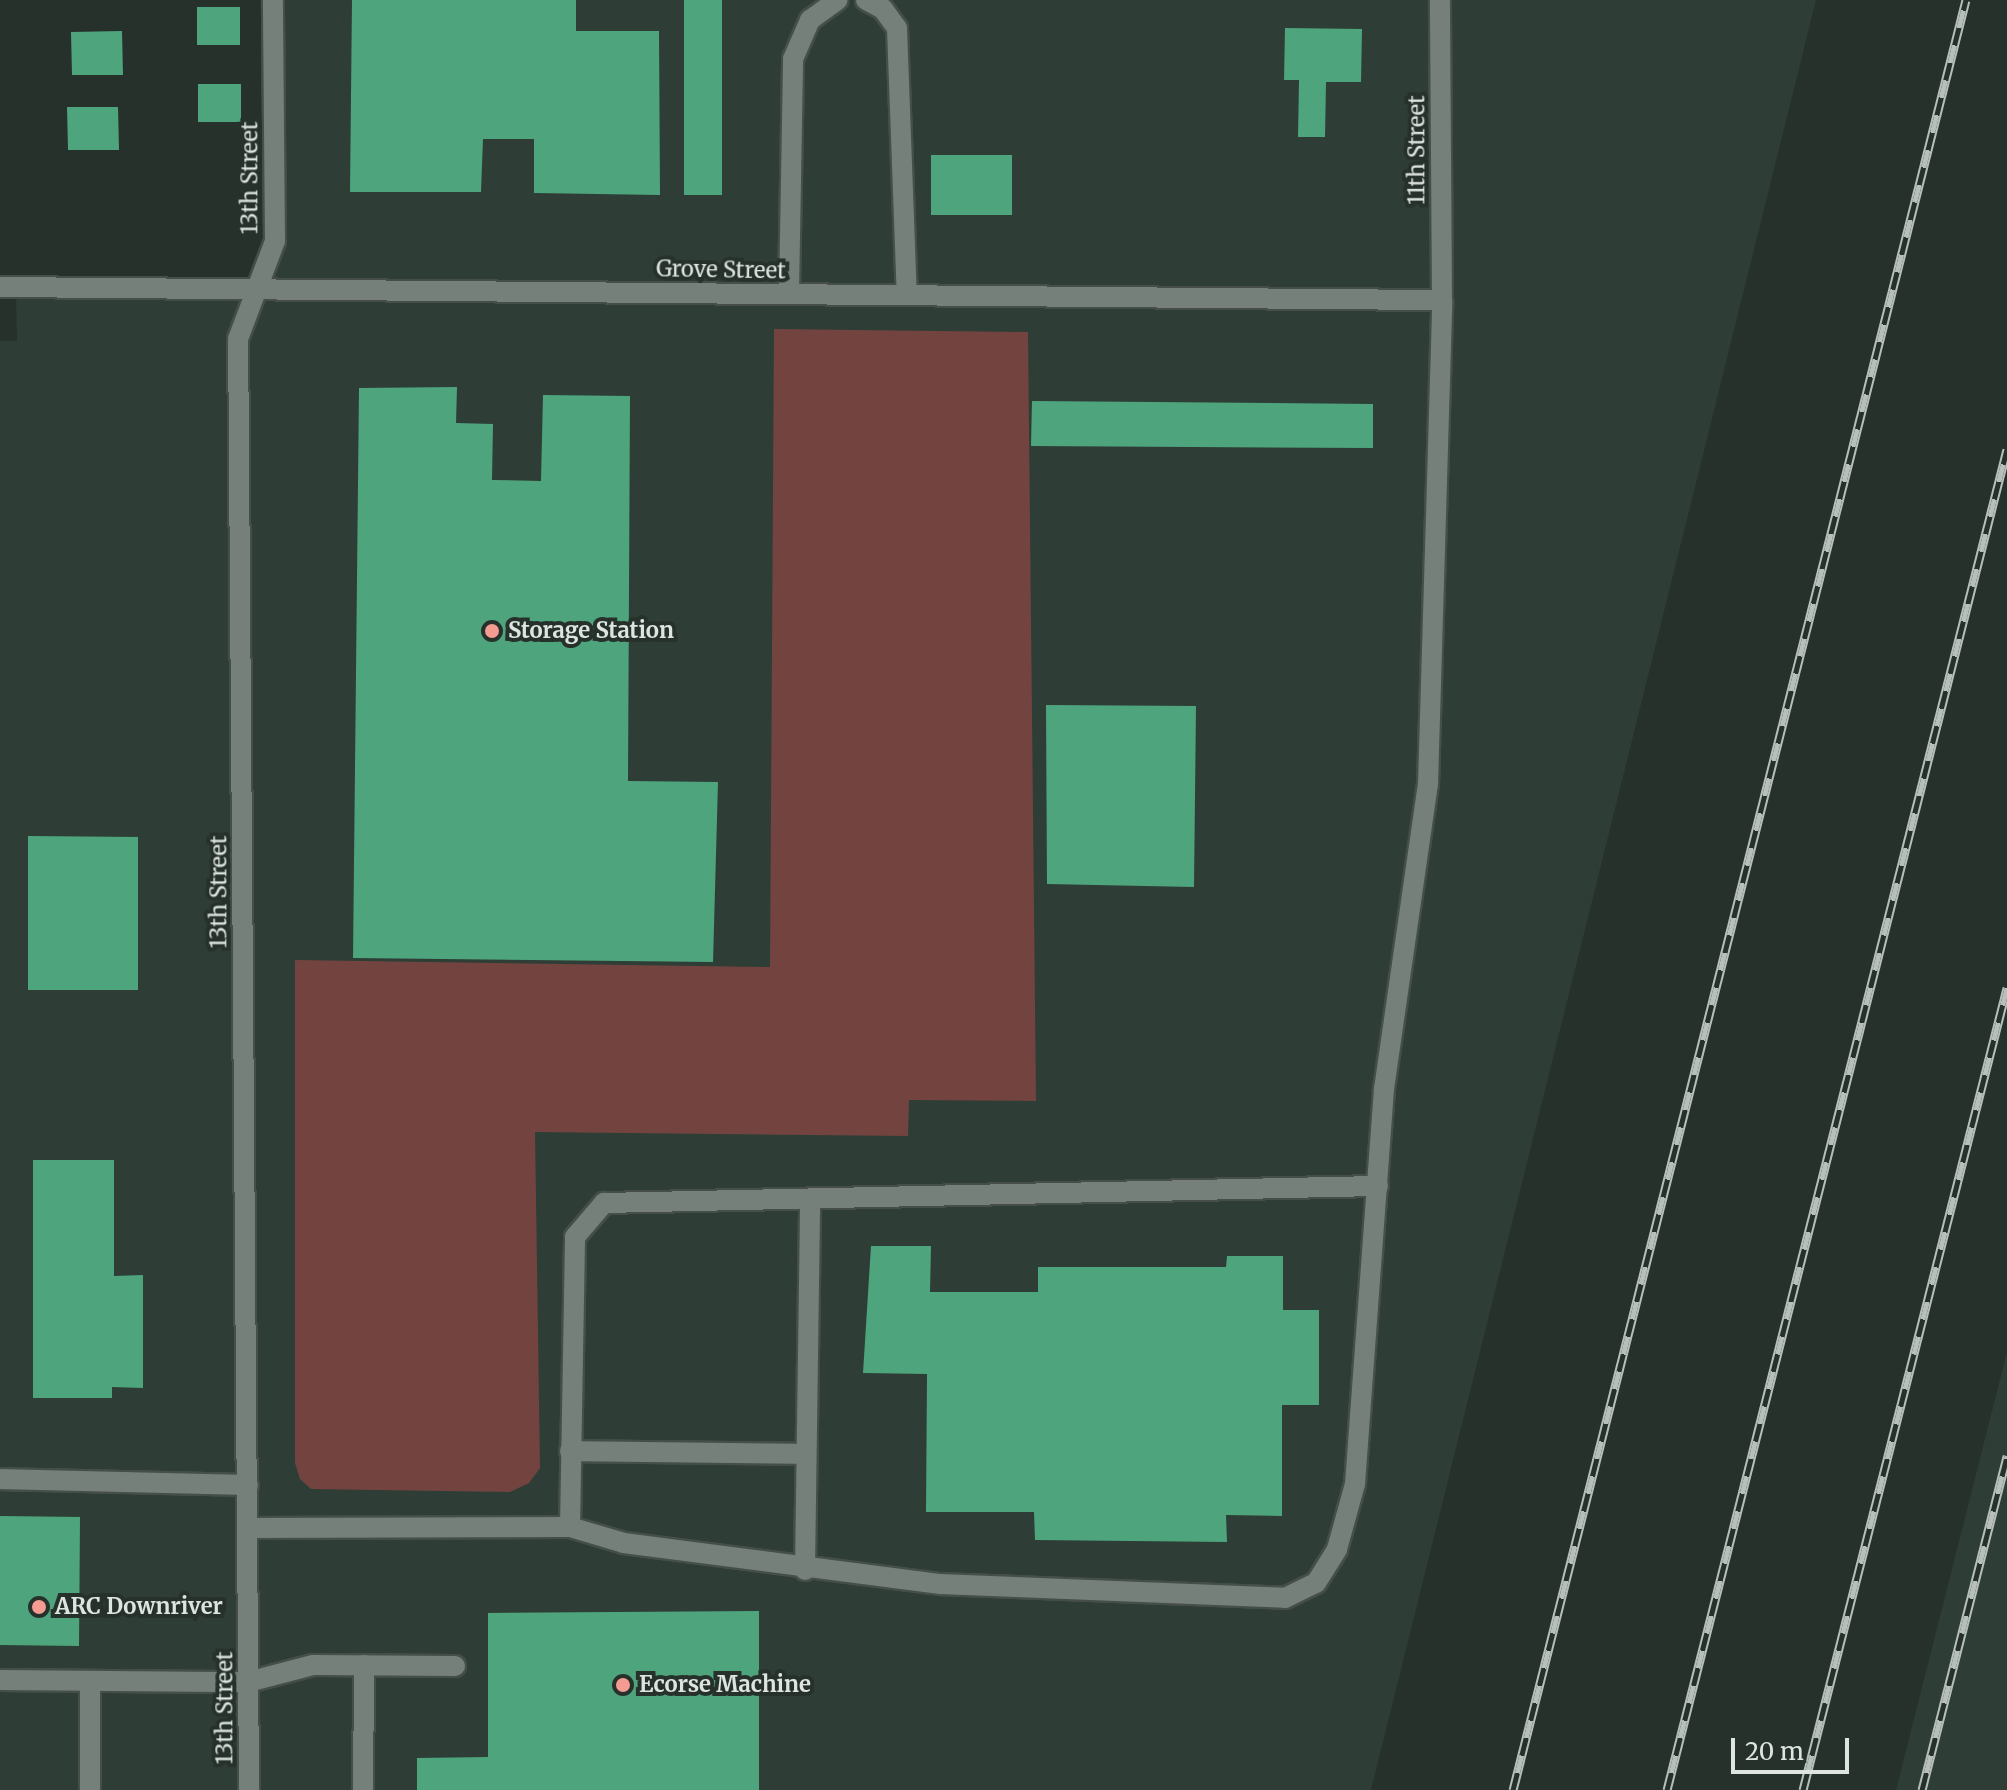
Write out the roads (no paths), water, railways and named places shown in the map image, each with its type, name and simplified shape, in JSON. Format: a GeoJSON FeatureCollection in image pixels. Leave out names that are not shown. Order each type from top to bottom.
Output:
{"type":"FeatureCollection","features":[{"type":"Feature","properties":{"kind":"street","name":"13th Street"},"geometry":{"type":"LineString","coordinates":[[249,1790],[238,339],[275,241],[273,0]]}},
{"type":"Feature","properties":{"kind":"street"},"geometry":{"type":"LineString","coordinates":[[789,294],[793,59],[810,20],[838,0]]}},
{"type":"Feature","properties":{"kind":"street"},"geometry":{"type":"LineString","coordinates":[[866,0],[883,9],[897,28],[907,295]]}},
{"type":"Feature","properties":{"kind":"street","name":"11th Street"},"geometry":{"type":"LineString","coordinates":[[249,1528],[570,1527],[624,1543],[805,1570],[940,1584],[1285,1598],[1316,1583],[1337,1549],[1355,1484],[1384,1089],[1428,784],[1442,300],[1440,0]]}},
{"type":"Feature","properties":{"kind":"street","name":"Grove Street"},"geometry":{"type":"LineString","coordinates":[[0,287],[1442,300]]}},
{"type":"Feature","properties":{"kind":"street"},"geometry":{"type":"LineString","coordinates":[[570,1527],[575,1237],[604,1203],[1378,1186]]}},
{"type":"Feature","properties":{"kind":"street"},"geometry":{"type":"LineString","coordinates":[[805,1570],[810,1199]]}},
{"type":"Feature","properties":{"kind":"street"},"geometry":{"type":"LineString","coordinates":[[570,1451],[806,1454]]}},
{"type":"Feature","properties":{"kind":"street"},"geometry":{"type":"LineString","coordinates":[[0,1479],[248,1485]]}},
{"type":"Feature","properties":{"kind":"street"},"geometry":{"type":"LineString","coordinates":[[0,1680],[248,1682],[313,1665],[455,1666]]}},
{"type":"Feature","properties":{"kind":"street"},"geometry":{"type":"LineString","coordinates":[[363,1790],[364,1665]]}},
{"type":"Feature","properties":{"kind":"street"},"geometry":{"type":"LineString","coordinates":[[90,1681],[90,1790]]}},
{"type":"Feature","properties":{"kind":"railway"},"geometry":{"type":"LineString","coordinates":[[1513,1790],[1966,0]]}},
{"type":"Feature","properties":{"kind":"railway"},"geometry":{"type":"LineString","coordinates":[[1667,1790],[2007,449]]}},
{"type":"Feature","properties":{"kind":"railway"},"geometry":{"type":"LineString","coordinates":[[1803,1790],[2007,988]]}},
{"type":"Feature","properties":{"kind":"railway"},"geometry":{"type":"LineString","coordinates":[[1922,1790],[2007,1456]]}},
{"type":"Feature","properties":{"kind":"place","name":"Storage Station"},"geometry":{"type":"Point","coordinates":[492,631]}},
{"type":"Feature","properties":{"kind":"place","name":"ARC Downriver"},"geometry":{"type":"Point","coordinates":[39,1607]}},
{"type":"Feature","properties":{"kind":"place","name":"Ecorse Machine"},"geometry":{"type":"Point","coordinates":[623,1685]}}]}
